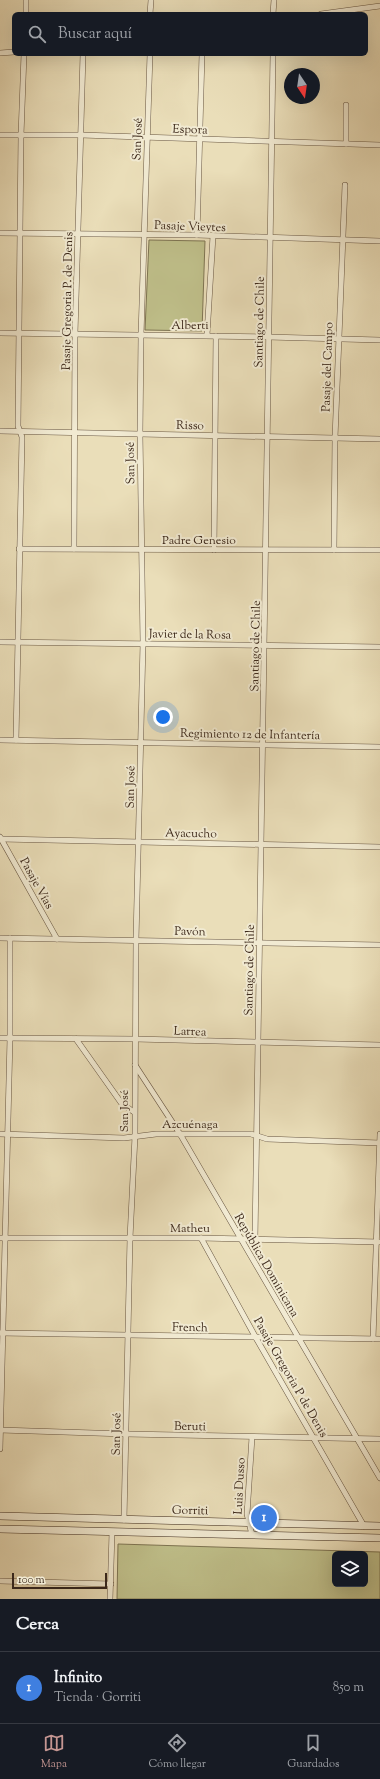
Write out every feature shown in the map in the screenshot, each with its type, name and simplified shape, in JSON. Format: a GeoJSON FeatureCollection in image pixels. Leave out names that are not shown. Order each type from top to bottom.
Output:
{"type":"FeatureCollection","features":[{"type":"Feature","properties":{"kind":"main road","name":"Gorriti"},"geometry":{"type":"LineString","coordinates":[[0,1516],[380,1526]]}},
{"type":"Feature","properties":{"kind":"main road","name":"Gorriti"},"geometry":{"type":"LineString","coordinates":[[0,1529],[380,1538]]}},
{"type":"Feature","properties":{"kind":"street"},"geometry":{"type":"LineString","coordinates":[[26,0],[26,12]]}},
{"type":"Feature","properties":{"kind":"street"},"geometry":{"type":"LineString","coordinates":[[150,12],[151,0]]}},
{"type":"Feature","properties":{"kind":"street"},"geometry":{"type":"LineString","coordinates":[[273,12],[274,0]]}},
{"type":"Feature","properties":{"kind":"street"},"geometry":{"type":"LineString","coordinates":[[336,12],[380,6]]}},
{"type":"Feature","properties":{"kind":"street"},"geometry":{"type":"LineString","coordinates":[[0,53],[12,52]]}},
{"type":"Feature","properties":{"kind":"street"},"geometry":{"type":"LineString","coordinates":[[16,740],[22,437],[18,426],[21,135],[24,56]]}},
{"type":"Feature","properties":{"kind":"street","name":"Pasaje Gregoria P. de Denis"},"geometry":{"type":"LineString","coordinates":[[74,549],[74,433],[83,56]]}},
{"type":"Feature","properties":{"kind":"street","name":"San José"},"geometry":{"type":"LineString","coordinates":[[124,1520],[130,1238],[135,1136],[136,940],[142,643],[140,434],[141,335],[150,56]]}},
{"type":"Feature","properties":{"kind":"street"},"geometry":{"type":"LineString","coordinates":[[197,235],[202,56]]}},
{"type":"Feature","properties":{"kind":"street","name":"Santiago de Chile"},"geometry":{"type":"LineString","coordinates":[[255,1239],[258,1136],[257,1043],[265,646],[272,56]]}},
{"type":"Feature","properties":{"kind":"street"},"geometry":{"type":"LineString","coordinates":[[346,105],[346,144]]}},
{"type":"Feature","properties":{"kind":"street","name":"Espora"},"geometry":{"type":"LineString","coordinates":[[0,135],[81,135],[271,143],[380,145]]}},
{"type":"Feature","properties":{"kind":"street","name":"Pasaje del Campo"},"geometry":{"type":"LineString","coordinates":[[334,550],[335,438],[345,185]]}},
{"type":"Feature","properties":{"kind":"street","name":"Pasaje Vieytes"},"geometry":{"type":"LineString","coordinates":[[0,233],[197,235],[380,241]]}},
{"type":"Feature","properties":{"kind":"street"},"geometry":{"type":"LineString","coordinates":[[207,336],[213,236]]}},
{"type":"Feature","properties":{"kind":"street","name":"Alberti"},"geometry":{"type":"LineString","coordinates":[[0,333],[380,340]]}},
{"type":"Feature","properties":{"kind":"street"},"geometry":{"type":"LineString","coordinates":[[214,550],[216,336]]}},
{"type":"Feature","properties":{"kind":"street","name":"Risso"},"geometry":{"type":"LineString","coordinates":[[0,431],[380,439]]}},
{"type":"Feature","properties":{"kind":"street","name":"Padre Genesio"},"geometry":{"type":"LineString","coordinates":[[19,549],[380,550]]}},
{"type":"Feature","properties":{"kind":"street","name":"Javier de la Rosa"},"geometry":{"type":"LineString","coordinates":[[0,642],[380,647]]}},
{"type":"Feature","properties":{"kind":"street","name":"Regimiento 12 de Infantería"},"geometry":{"type":"LineString","coordinates":[[0,740],[380,747]]}},
{"type":"Feature","properties":{"kind":"street","name":"Ayacucho"},"geometry":{"type":"LineString","coordinates":[[1,837],[139,842],[380,847]]}},
{"type":"Feature","properties":{"kind":"street","name":"Pasaje Vías"},"geometry":{"type":"LineString","coordinates":[[1,837],[57,939]]}},
{"type":"Feature","properties":{"kind":"street","name":"Pavón"},"geometry":{"type":"LineString","coordinates":[[0,938],[380,945]]}},
{"type":"Feature","properties":{"kind":"street"},"geometry":{"type":"LineString","coordinates":[[0,1449],[2,1238],[10,1038],[10,938]]}},
{"type":"Feature","properties":{"kind":"street","name":"Larrea"},"geometry":{"type":"LineString","coordinates":[[0,1038],[135,1039],[380,1045]]}},
{"type":"Feature","properties":{"kind":"street"},"geometry":{"type":"LineString","coordinates":[[76,1039],[122,1104],[134,1112]]}},
{"type":"Feature","properties":{"kind":"street","name":"República Dominicana"},"geometry":{"type":"LineString","coordinates":[[135,1064],[180,1134],[380,1478]]}},
{"type":"Feature","properties":{"kind":"street","name":"Azcuénaga"},"geometry":{"type":"LineString","coordinates":[[0,1134],[124,1138],[142,1134],[251,1134],[267,1139],[380,1143]]}},
{"type":"Feature","properties":{"kind":"street"},"geometry":{"type":"LineString","coordinates":[[373,1339],[378,1242],[380,1134]]}},
{"type":"Feature","properties":{"kind":"street","name":"Matheu"},"geometry":{"type":"LineString","coordinates":[[2,1238],[201,1238],[378,1242]]}},
{"type":"Feature","properties":{"kind":"street","name":"Pasaje Gregoria P de Denis"},"geometry":{"type":"LineString","coordinates":[[201,1238],[256,1338],[364,1526]]}},
{"type":"Feature","properties":{"kind":"street","name":"French"},"geometry":{"type":"LineString","coordinates":[[1,1333],[380,1339]]}},
{"type":"Feature","properties":{"kind":"street","name":"Beruti"},"geometry":{"type":"LineString","coordinates":[[0,1430],[380,1439]]}},
{"type":"Feature","properties":{"kind":"street","name":"Luis Dusso"},"geometry":{"type":"LineString","coordinates":[[252,1437],[247,1514],[252,1535]]}},
{"type":"Feature","properties":{"kind":"street"},"geometry":{"type":"LineString","coordinates":[[110,1599],[112,1532]]}},
{"type":"Feature","properties":{"kind":"street"},"geometry":{"type":"LineString","coordinates":[[0,1580],[111,1584]]}},
{"type":"Feature","properties":{"kind":"green space"},"geometry":{"type":"Polygon","coordinates":[[[149,240],[205,241],[202,331],[145,330],[149,240]]]}},
{"type":"Feature","properties":{"kind":"green space"},"geometry":{"type":"Polygon","coordinates":[[[118,1544],[347,1551],[332,1551],[332,1587],[368,1587],[368,1552],[380,1552],[380,1599],[117,1599],[118,1544]]]}},
{"type":"Feature","properties":{"kind":"place","name":"Infinito"},"geometry":{"type":"Point","coordinates":[264,1518]}}]}
